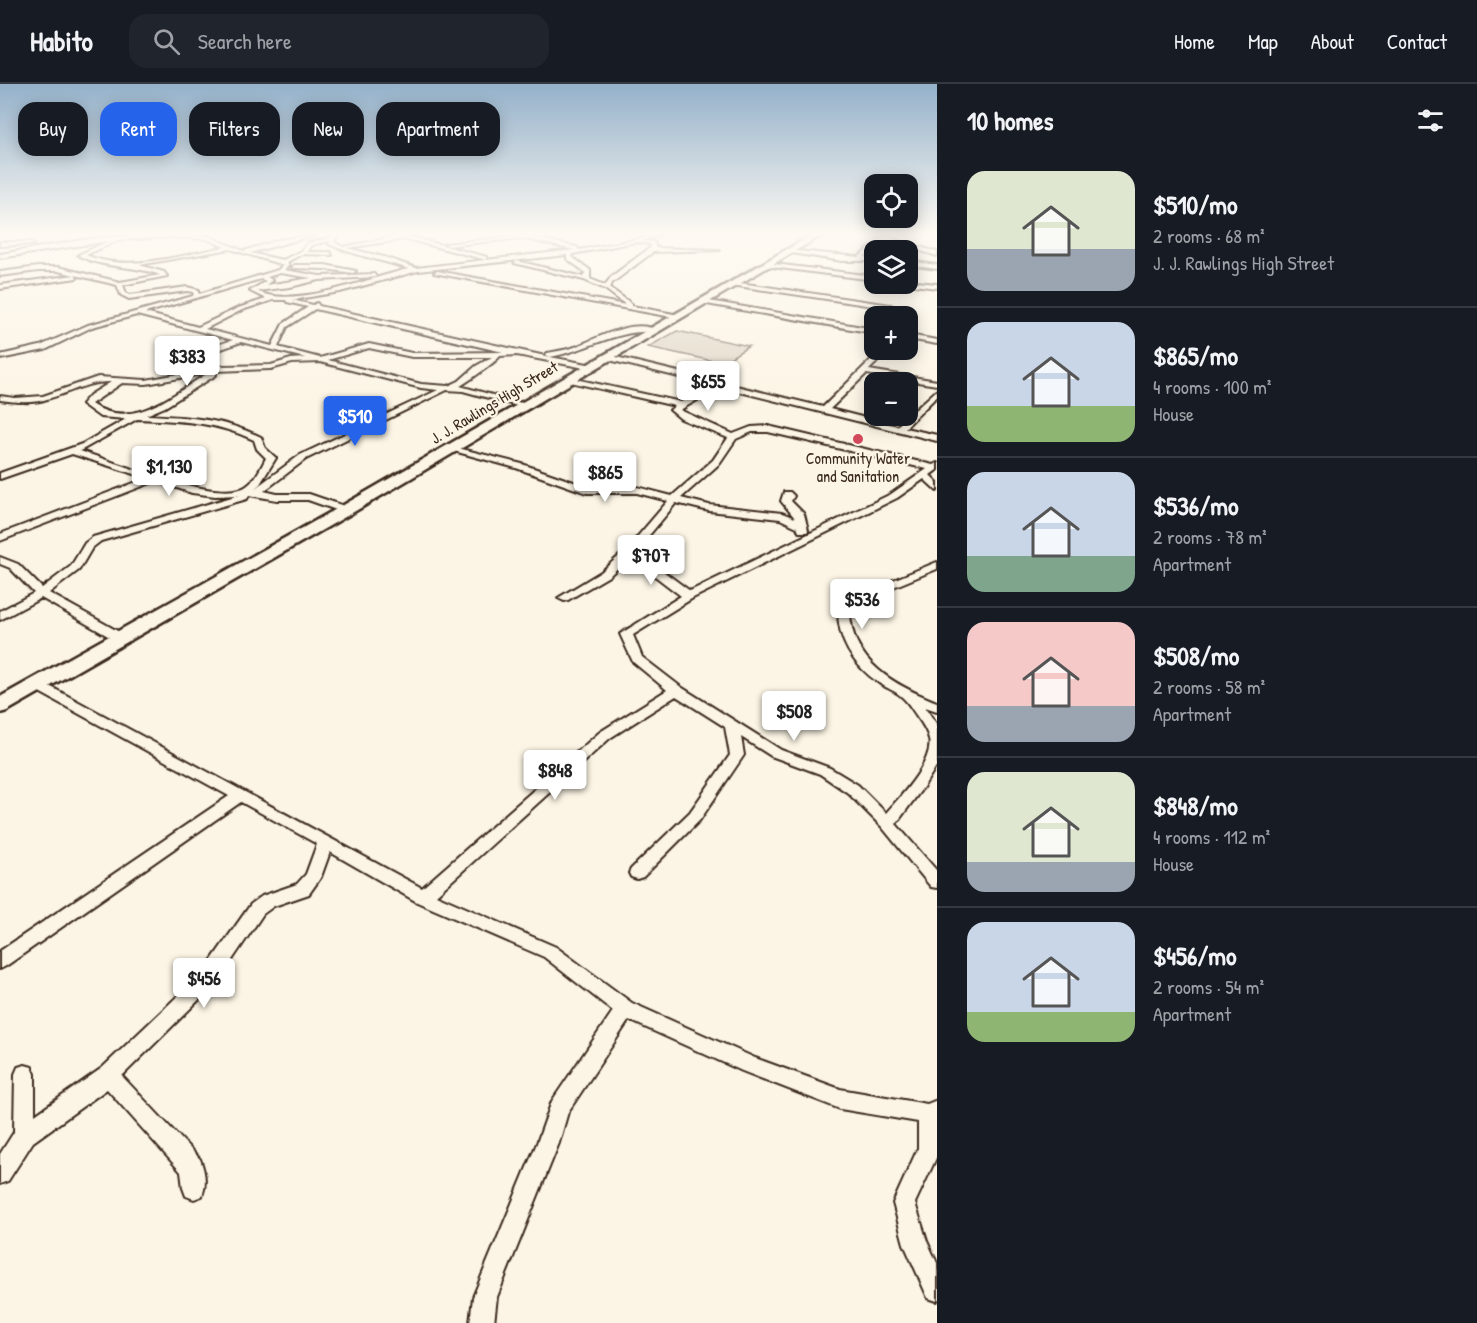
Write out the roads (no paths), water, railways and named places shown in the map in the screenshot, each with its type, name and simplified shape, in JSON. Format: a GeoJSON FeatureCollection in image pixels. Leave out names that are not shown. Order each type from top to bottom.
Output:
{"type":"FeatureCollection","features":[{"type":"Feature","properties":{"kind":"main road","name":"J. J. Rawlings High Street"},"geometry":{"type":"LineString","coordinates":[[0,706],[346,510],[718,293]]}},
{"type":"Feature","properties":{"kind":"street"},"geometry":{"type":"LineString","coordinates":[[123,293],[129,297],[159,293]]}},
{"type":"Feature","properties":{"kind":"street"},"geometry":{"type":"LineString","coordinates":[[0,357],[42,348],[90,326],[196,293]]}},
{"type":"Feature","properties":{"kind":"street"},"geometry":{"type":"LineString","coordinates":[[258,293],[273,299],[316,306],[535,357],[590,366]]}},
{"type":"Feature","properties":{"kind":"street"},"geometry":{"type":"LineString","coordinates":[[201,328],[240,309],[273,299],[319,293]]}},
{"type":"Feature","properties":{"kind":"street"},"geometry":{"type":"LineString","coordinates":[[275,347],[277,334],[293,316],[341,293]]}},
{"type":"Feature","properties":{"kind":"street"},"geometry":{"type":"LineString","coordinates":[[549,293],[677,316]]}},
{"type":"Feature","properties":{"kind":"street"},"geometry":{"type":"LineString","coordinates":[[612,293],[638,309],[645,317],[638,327]]}},
{"type":"Feature","properties":{"kind":"street"},"geometry":{"type":"LineString","coordinates":[[794,293],[884,306]]}},
{"type":"Feature","properties":{"kind":"street"},"geometry":{"type":"LineString","coordinates":[[703,302],[864,329]]}},
{"type":"Feature","properties":{"kind":"street"},"geometry":{"type":"LineString","coordinates":[[137,313],[421,386],[472,391],[522,406]]}},
{"type":"Feature","properties":{"kind":"street"},"geometry":{"type":"LineString","coordinates":[[535,357],[560,354],[593,340],[638,327],[654,330]]}},
{"type":"Feature","properties":{"kind":"street"},"geometry":{"type":"LineString","coordinates":[[918,338],[937,342]]}},
{"type":"Feature","properties":{"kind":"street"},"geometry":{"type":"LineString","coordinates":[[166,379],[174,371],[195,360],[202,352],[244,339]]}},
{"type":"Feature","properties":{"kind":"street"},"geometry":{"type":"LineString","coordinates":[[0,398],[15,400],[44,398],[91,381],[146,382],[227,367],[267,367],[291,361],[320,360],[369,346],[412,355],[517,353]]}},
{"type":"Feature","properties":{"kind":"street"},"geometry":{"type":"LineString","coordinates":[[0,616],[42,594],[78,566],[85,549],[97,539],[244,497],[303,457],[462,383],[472,373],[494,361],[497,355]]}},
{"type":"Feature","properties":{"kind":"street"},"geometry":{"type":"LineString","coordinates":[[608,357],[937,438]]}},
{"type":"Feature","properties":{"kind":"street"},"geometry":{"type":"LineString","coordinates":[[825,410],[875,360]]}},
{"type":"Feature","properties":{"kind":"street"},"geometry":{"type":"LineString","coordinates":[[0,476],[85,446],[227,367]]}},
{"type":"Feature","properties":{"kind":"street"},"geometry":{"type":"LineString","coordinates":[[863,371],[937,383]]}},
{"type":"Feature","properties":{"kind":"street"},"geometry":{"type":"LineString","coordinates":[[569,379],[682,405]]}},
{"type":"Feature","properties":{"kind":"street"},"geometry":{"type":"LineString","coordinates":[[110,381],[107,390],[86,404],[101,414],[202,420],[237,429],[258,439],[261,449],[271,458],[251,492]]}},
{"type":"Feature","properties":{"kind":"street"},"geometry":{"type":"LineString","coordinates":[[718,385],[674,410],[684,417],[733,436]]}},
{"type":"Feature","properties":{"kind":"street"},"geometry":{"type":"LineString","coordinates":[[900,428],[937,392]]}},
{"type":"Feature","properties":{"kind":"street"},"geometry":{"type":"LineString","coordinates":[[564,598],[605,574],[630,552],[675,498],[716,462],[733,436],[751,430],[768,429],[932,470]]}},
{"type":"Feature","properties":{"kind":"street"},"geometry":{"type":"LineString","coordinates":[[453,448],[519,466],[587,490],[622,488],[675,498],[709,508],[800,519]]}},
{"type":"Feature","properties":{"kind":"street"},"geometry":{"type":"LineString","coordinates":[[72,451],[192,490],[309,497],[346,510]]}},
{"type":"Feature","properties":{"kind":"street"},"geometry":{"type":"LineString","coordinates":[[932,470],[937,488]]}},
{"type":"Feature","properties":{"kind":"street"},"geometry":{"type":"LineString","coordinates":[[932,470],[894,496],[689,596],[626,634],[637,659],[676,690],[776,753],[825,771],[853,789],[888,824],[937,882]]}},
{"type":"Feature","properties":{"kind":"street"},"geometry":{"type":"LineString","coordinates":[[0,538],[156,478]]}},
{"type":"Feature","properties":{"kind":"street"},"geometry":{"type":"LineString","coordinates":[[787,494],[789,496],[786,501],[800,519],[806,538]]}},
{"type":"Feature","properties":{"kind":"street"},"geometry":{"type":"LineString","coordinates":[[630,552],[689,596]]}},
{"type":"Feature","properties":{"kind":"street"},"geometry":{"type":"LineString","coordinates":[[0,560],[14,566],[42,594],[119,637]]}},
{"type":"Feature","properties":{"kind":"street"},"geometry":{"type":"LineString","coordinates":[[937,565],[853,600],[844,610],[845,630],[853,649],[868,667],[908,695],[937,707]]}},
{"type":"Feature","properties":{"kind":"street"},"geometry":{"type":"LineString","coordinates":[[37,685],[423,897],[550,952],[625,1009],[749,1065],[840,1099],[934,1114],[929,1149],[904,1203],[916,1244],[937,1289]]}},
{"type":"Feature","properties":{"kind":"street"},"geometry":{"type":"LineString","coordinates":[[423,897],[605,735],[676,690]]}},
{"type":"Feature","properties":{"kind":"street"},"geometry":{"type":"LineString","coordinates":[[888,824],[890,818],[918,787],[931,768],[936,752],[937,741],[919,708],[908,695]]}},
{"type":"Feature","properties":{"kind":"street"},"geometry":{"type":"LineString","coordinates":[[637,873],[695,816],[737,755],[730,724]]}},
{"type":"Feature","properties":{"kind":"street"},"geometry":{"type":"LineString","coordinates":[[0,961],[241,795]]}},
{"type":"Feature","properties":{"kind":"street"},"geometry":{"type":"LineString","coordinates":[[0,1173],[25,1135],[109,1075],[211,976],[238,934],[258,909],[268,901],[303,889],[313,877],[326,842]]}},
{"type":"Feature","properties":{"kind":"street"},"geometry":{"type":"LineString","coordinates":[[482,1323],[485,1297],[548,1143],[559,1108],[625,1009]]}},
{"type":"Feature","properties":{"kind":"street"},"geometry":{"type":"LineString","coordinates":[[25,1074],[25,1135]]}},
{"type":"Feature","properties":{"kind":"street"},"geometry":{"type":"LineString","coordinates":[[109,1075],[118,1088],[192,1167],[194,1188]]}},
{"type":"Feature","properties":{"kind":"place","name":"Community Water and Sanitation"},"geometry":{"type":"Point","coordinates":[858,439]}}]}
